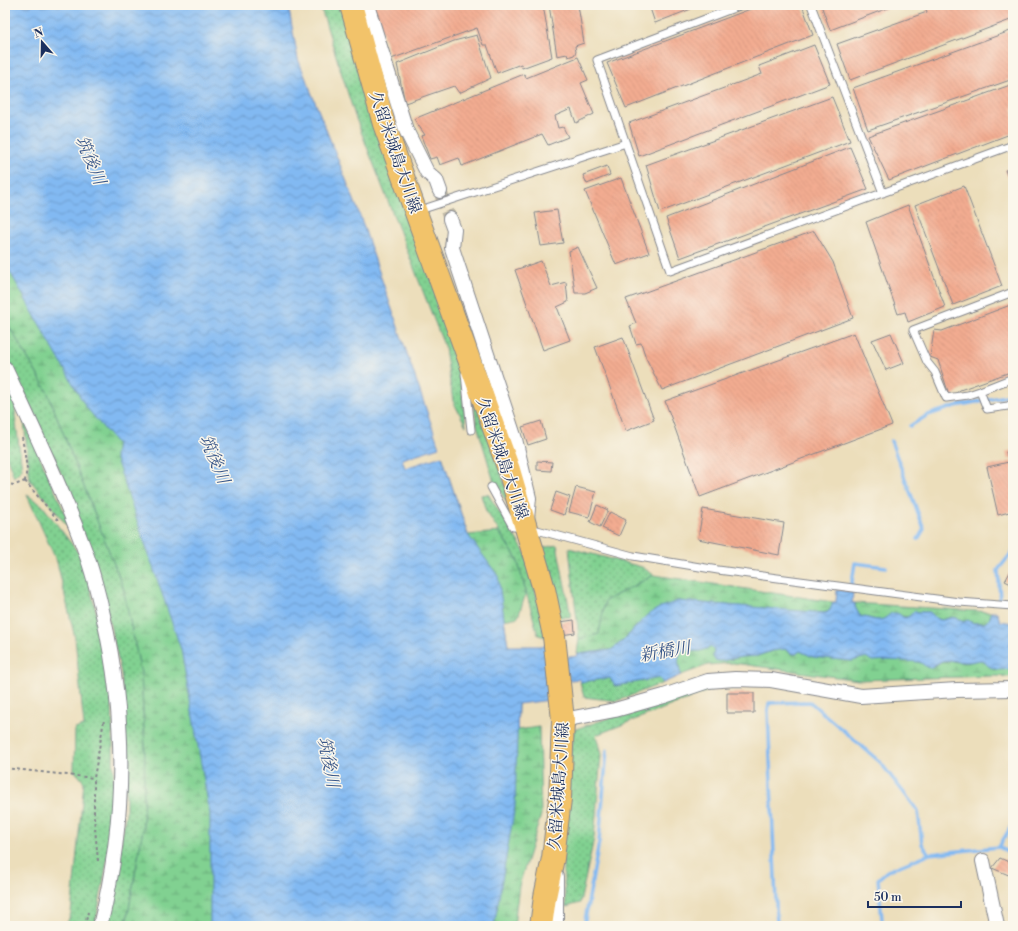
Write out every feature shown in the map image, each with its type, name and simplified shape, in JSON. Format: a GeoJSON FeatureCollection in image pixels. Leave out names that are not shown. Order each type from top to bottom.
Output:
{"type":"FeatureCollection","features":[{"type":"Feature","properties":{"kind":"main road","name":"久留米城島大川線"},"geometry":{"type":"LineString","coordinates":[[351,5],[384,124],[509,470],[544,589],[554,636],[562,711],[560,799],[553,858],[541,926]]}},
{"type":"Feature","properties":{"kind":"street"},"geometry":{"type":"LineString","coordinates":[[367,5],[406,130],[427,172],[436,180],[440,191]]}},
{"type":"Feature","properties":{"kind":"street"},"geometry":{"type":"LineString","coordinates":[[450,218],[454,230],[452,248],[515,439],[530,498],[526,527]]}},
{"type":"Feature","properties":{"kind":"street"},"geometry":{"type":"LineString","coordinates":[[5,368],[61,488],[95,583],[108,635],[120,726],[119,808],[107,898],[100,926]]}},
{"type":"Feature","properties":{"kind":"street"},"geometry":{"type":"LineString","coordinates":[[562,711],[615,710],[664,696],[708,681],[735,679],[770,680],[861,696],[957,690],[1013,689]]}},
{"type":"Feature","properties":{"kind":"street"},"geometry":{"type":"LineString","coordinates":[[553,858],[557,880],[556,926]]}},
{"type":"Feature","properties":{"kind":"street"},"geometry":{"type":"LineString","coordinates":[[984,860],[997,926]]}},
{"type":"Feature","properties":{"kind":"lane"},"geometry":{"type":"LineString","coordinates":[[811,5],[883,192]]}},
{"type":"Feature","properties":{"kind":"lane"},"geometry":{"type":"LineString","coordinates":[[737,6],[597,60],[670,271],[1013,145]]}},
{"type":"Feature","properties":{"kind":"lane"},"geometry":{"type":"LineString","coordinates":[[415,211],[626,143]]}},
{"type":"Feature","properties":{"kind":"lane"},"geometry":{"type":"LineString","coordinates":[[1013,292],[913,330],[927,362],[935,372],[946,398],[968,395],[982,397],[1013,378]]}},
{"type":"Feature","properties":{"kind":"lane"},"geometry":{"type":"LineString","coordinates":[[468,356],[464,371],[471,430]]}},
{"type":"Feature","properties":{"kind":"lane"},"geometry":{"type":"LineString","coordinates":[[982,397],[987,409],[1008,406],[1013,403]]}},
{"type":"Feature","properties":{"kind":"lane"},"geometry":{"type":"LineString","coordinates":[[491,487],[513,527],[526,527],[633,556],[718,570],[858,589],[959,602],[1013,606]]}},
{"type":"Feature","properties":{"kind":"path"},"geometry":{"type":"LineString","coordinates":[[21,434],[27,468],[25,481],[60,522]]}},
{"type":"Feature","properties":{"kind":"path"},"geometry":{"type":"LineString","coordinates":[[5,484],[15,485],[25,481]]}},
{"type":"Feature","properties":{"kind":"path"},"geometry":{"type":"LineString","coordinates":[[99,863],[94,817],[94,778],[106,714]]}},
{"type":"Feature","properties":{"kind":"path"},"geometry":{"type":"LineString","coordinates":[[5,768],[94,778]]}},
{"type":"Feature","properties":{"kind":"path"},"geometry":{"type":"LineString","coordinates":[[85,926],[88,912]]}},
{"type":"Feature","properties":{"kind":"green space"},"geometry":{"type":"Polygon","coordinates":[[[320,5],[343,5],[457,349],[466,426],[453,401],[445,348],[355,116],[320,5]]]}},
{"type":"Feature","properties":{"kind":"green space"},"geometry":{"type":"Polygon","coordinates":[[[5,247],[116,432],[214,758],[222,926],[126,926],[143,829],[145,746],[141,673],[123,587],[47,391],[5,319],[5,247]]]}},
{"type":"Feature","properties":{"kind":"green space"},"geometry":{"type":"Polygon","coordinates":[[[5,319],[47,391],[123,587],[141,673],[145,746],[143,829],[126,926],[105,926],[111,903],[126,813],[126,744],[121,673],[101,585],[66,484],[5,355],[5,319]]]}},
{"type":"Feature","properties":{"kind":"green space"},"geometry":{"type":"Polygon","coordinates":[[[5,380],[16,404],[15,416],[22,469],[14,477],[5,452],[5,380]]]}},
{"type":"Feature","properties":{"kind":"green space"},"geometry":{"type":"Polygon","coordinates":[[[470,385],[516,516],[494,482],[477,425],[470,385]]]}},
{"type":"Feature","properties":{"kind":"green space"},"geometry":{"type":"Polygon","coordinates":[[[24,421],[74,534],[30,480],[24,421]]]}},
{"type":"Feature","properties":{"kind":"green space"},"geometry":{"type":"Polygon","coordinates":[[[442,456],[468,535],[499,532],[517,559],[526,593],[518,617],[504,620],[508,646],[498,654],[442,456]]]}},
{"type":"Feature","properties":{"kind":"green space"},"geometry":{"type":"Polygon","coordinates":[[[488,494],[526,554],[547,637],[538,635],[517,559],[486,511],[481,495],[488,494]]]}},
{"type":"Feature","properties":{"kind":"green space"},"geometry":{"type":"Polygon","coordinates":[[[27,495],[42,505],[80,555],[88,579],[101,632],[112,703],[114,789],[109,850],[95,926],[66,926],[71,913],[84,782],[74,770],[75,729],[84,726],[75,638],[57,562],[27,495]]]}},
{"type":"Feature","properties":{"kind":"green space"},"geometry":{"type":"Polygon","coordinates":[[[557,545],[571,617],[559,617],[542,548],[557,545]]]}},
{"type":"Feature","properties":{"kind":"green space"},"geometry":{"type":"Polygon","coordinates":[[[569,548],[642,567],[654,575],[605,601],[599,634],[579,639],[569,548]]]}},
{"type":"Feature","properties":{"kind":"green space"},"geometry":{"type":"Polygon","coordinates":[[[654,575],[833,602],[832,608],[824,613],[818,613],[678,601],[636,627],[623,641],[611,650],[577,654],[579,639],[599,634],[605,601],[654,575]]]}},
{"type":"Feature","properties":{"kind":"green space"},"geometry":{"type":"Polygon","coordinates":[[[855,603],[991,612],[990,618],[986,623],[963,622],[958,618],[951,617],[942,620],[936,618],[929,612],[917,612],[915,610],[909,617],[901,616],[895,613],[882,620],[879,620],[860,616],[855,607],[855,603]]]}},
{"type":"Feature","properties":{"kind":"green space"},"geometry":{"type":"Polygon","coordinates":[[[708,647],[712,647],[714,649],[714,653],[728,660],[757,656],[779,649],[785,649],[791,654],[796,654],[800,651],[813,657],[852,661],[866,657],[872,660],[906,660],[933,667],[947,661],[970,662],[981,660],[1004,669],[1013,668],[1013,677],[994,676],[858,680],[733,663],[708,665],[681,675],[679,656],[682,651],[700,651],[708,647]]]}},
{"type":"Feature","properties":{"kind":"green space"},"geometry":{"type":"Polygon","coordinates":[[[611,678],[615,686],[660,678],[663,683],[617,701],[584,697],[580,682],[611,678]]]}},
{"type":"Feature","properties":{"kind":"green space"},"geometry":{"type":"Polygon","coordinates":[[[708,685],[713,689],[596,735],[601,755],[594,838],[580,903],[566,907],[561,841],[573,730],[708,685]]]}},
{"type":"Feature","properties":{"kind":"green space"},"geometry":{"type":"Polygon","coordinates":[[[517,688],[517,730],[539,727],[541,815],[519,886],[514,926],[479,926],[517,688]]]}},
{"type":"Feature","properties":{"kind":"water"},"geometry":{"type":"Polygon","coordinates":[[[5,5],[288,5],[298,59],[358,210],[439,447],[402,459],[405,468],[442,456],[468,535],[498,576],[508,646],[546,646],[548,660],[577,656],[577,654],[611,650],[623,641],[647,615],[661,607],[678,601],[826,613],[830,610],[833,602],[836,602],[837,590],[853,592],[852,603],[855,603],[855,607],[860,616],[875,620],[881,620],[894,613],[900,614],[905,618],[915,610],[917,612],[930,612],[940,620],[955,618],[963,622],[968,620],[973,623],[985,623],[990,618],[991,612],[997,612],[1000,621],[1013,623],[1013,668],[1004,670],[992,668],[983,660],[966,662],[946,660],[928,668],[920,662],[890,660],[872,661],[866,657],[852,661],[813,657],[800,651],[796,654],[785,649],[771,651],[757,656],[720,661],[715,660],[713,657],[714,649],[711,647],[700,651],[682,651],[679,656],[681,675],[663,683],[659,678],[615,686],[610,678],[580,682],[580,679],[550,682],[550,700],[518,704],[515,806],[494,926],[210,926],[210,814],[181,649],[115,456],[117,444],[86,407],[5,263],[5,5]]]}},
{"type":"Feature","properties":{"kind":"building"},"geometry":{"type":"Polygon","coordinates":[[[373,5],[543,5],[552,57],[522,68],[521,64],[497,73],[487,45],[483,45],[477,28],[391,59],[373,5]]]}},
{"type":"Feature","properties":{"kind":"building"},"geometry":{"type":"Polygon","coordinates":[[[549,5],[578,5],[584,43],[575,46],[576,52],[574,55],[568,57],[567,54],[557,56],[549,5]]]}},
{"type":"Feature","properties":{"kind":"building"},"geometry":{"type":"Polygon","coordinates":[[[649,5],[690,5],[691,9],[655,23],[649,5]]]}},
{"type":"Feature","properties":{"kind":"building"},"geometry":{"type":"Polygon","coordinates":[[[761,5],[802,5],[813,35],[626,108],[607,63],[761,5]]]}},
{"type":"Feature","properties":{"kind":"building"},"geometry":{"type":"Polygon","coordinates":[[[821,5],[896,5],[830,30],[821,5]]]}},
{"type":"Feature","properties":{"kind":"building"},"geometry":{"type":"Polygon","coordinates":[[[924,5],[1013,5],[1013,19],[850,80],[837,44],[927,12],[924,5]]]}},
{"type":"Feature","properties":{"kind":"building"},"geometry":{"type":"Polygon","coordinates":[[[1013,30],[1013,79],[868,130],[853,88],[1013,30]]]}},
{"type":"Feature","properties":{"kind":"building"},"geometry":{"type":"Polygon","coordinates":[[[477,35],[491,78],[459,93],[454,86],[405,103],[397,64],[454,41],[477,35]]]}},
{"type":"Feature","properties":{"kind":"building"},"geometry":{"type":"Polygon","coordinates":[[[814,45],[830,84],[639,156],[629,123],[762,74],[759,66],[814,45]]]}},
{"type":"Feature","properties":{"kind":"building"},"geometry":{"type":"Polygon","coordinates":[[[578,57],[588,80],[581,83],[594,114],[576,123],[571,109],[555,116],[558,128],[563,127],[568,137],[548,145],[542,134],[462,166],[459,158],[440,165],[437,157],[430,159],[421,136],[425,135],[414,119],[524,74],[526,78],[578,57]]]}},
{"type":"Feature","properties":{"kind":"building"},"geometry":{"type":"Polygon","coordinates":[[[1013,84],[1013,133],[889,180],[868,136],[1013,84]]]}},
{"type":"Feature","properties":{"kind":"building"},"geometry":{"type":"Polygon","coordinates":[[[832,97],[850,141],[660,212],[646,165],[832,97]]]}},
{"type":"Feature","properties":{"kind":"building"},"geometry":{"type":"Polygon","coordinates":[[[850,147],[868,189],[680,258],[666,218],[850,147]]]}},
{"type":"Feature","properties":{"kind":"building"},"geometry":{"type":"Polygon","coordinates":[[[607,166],[610,175],[587,184],[583,175],[607,166]]]}},
{"type":"Feature","properties":{"kind":"building"},"geometry":{"type":"Polygon","coordinates":[[[1013,168],[1013,189],[1005,170],[1013,168]]]}},
{"type":"Feature","properties":{"kind":"building"},"geometry":{"type":"Polygon","coordinates":[[[621,178],[649,253],[616,265],[585,191],[621,178]]]}},
{"type":"Feature","properties":{"kind":"building"},"geometry":{"type":"Polygon","coordinates":[[[964,186],[1002,286],[953,305],[915,205],[964,186]]]}},
{"type":"Feature","properties":{"kind":"building"},"geometry":{"type":"Polygon","coordinates":[[[908,205],[945,307],[908,322],[905,312],[898,314],[866,222],[908,205]]]}},
{"type":"Feature","properties":{"kind":"building"},"geometry":{"type":"Polygon","coordinates":[[[557,210],[563,243],[541,246],[535,213],[557,210]]]}},
{"type":"Feature","properties":{"kind":"building"},"geometry":{"type":"Polygon","coordinates":[[[814,231],[833,262],[853,318],[662,390],[646,358],[641,343],[636,344],[630,326],[636,323],[626,299],[814,231]]]}},
{"type":"Feature","properties":{"kind":"building"},"geometry":{"type":"Polygon","coordinates":[[[578,247],[597,288],[585,293],[575,293],[569,251],[578,247]]]}},
{"type":"Feature","properties":{"kind":"building"},"geometry":{"type":"Polygon","coordinates":[[[541,261],[551,286],[566,282],[568,302],[557,307],[570,340],[543,350],[515,270],[541,261]]]}},
{"type":"Feature","properties":{"kind":"building"},"geometry":{"type":"Polygon","coordinates":[[[1013,304],[1013,371],[960,390],[950,398],[938,360],[930,357],[934,330],[942,331],[1013,304]]]}},
{"type":"Feature","properties":{"kind":"building"},"geometry":{"type":"Polygon","coordinates":[[[854,333],[892,425],[700,497],[665,401],[854,333]]]}},
{"type":"Feature","properties":{"kind":"building"},"geometry":{"type":"Polygon","coordinates":[[[891,333],[904,363],[886,370],[872,340],[891,333]]]}},
{"type":"Feature","properties":{"kind":"building"},"geometry":{"type":"Polygon","coordinates":[[[623,337],[654,420],[626,431],[595,347],[623,337]]]}},
{"type":"Feature","properties":{"kind":"building"},"geometry":{"type":"Polygon","coordinates":[[[541,421],[546,439],[528,445],[522,427],[541,421]]]}},
{"type":"Feature","properties":{"kind":"building"},"geometry":{"type":"Polygon","coordinates":[[[1013,450],[1013,458],[1008,459],[1006,452],[1013,450]]]}},
{"type":"Feature","properties":{"kind":"building"},"geometry":{"type":"Polygon","coordinates":[[[537,461],[552,462],[551,471],[537,470],[537,461]]]}},
{"type":"Feature","properties":{"kind":"building"},"geometry":{"type":"Polygon","coordinates":[[[1013,461],[1013,511],[998,515],[987,467],[1013,461]]]}},
{"type":"Feature","properties":{"kind":"building"},"geometry":{"type":"Polygon","coordinates":[[[576,487],[596,492],[589,517],[569,512],[576,487]]]}},
{"type":"Feature","properties":{"kind":"building"},"geometry":{"type":"Polygon","coordinates":[[[556,492],[570,497],[564,515],[550,510],[556,492]]]}},
{"type":"Feature","properties":{"kind":"building"},"geometry":{"type":"Polygon","coordinates":[[[597,505],[608,510],[600,527],[590,522],[597,505]]]}},
{"type":"Feature","properties":{"kind":"building"},"geometry":{"type":"Polygon","coordinates":[[[703,509],[784,523],[779,555],[698,539],[703,509]]]}},
{"type":"Feature","properties":{"kind":"building"},"geometry":{"type":"Polygon","coordinates":[[[610,512],[626,520],[619,536],[602,528],[610,512]]]}},
{"type":"Feature","properties":{"kind":"building"},"geometry":{"type":"Polygon","coordinates":[[[1013,567],[1013,585],[1005,581],[1013,567]]]}},
{"type":"Feature","properties":{"kind":"building"},"geometry":{"type":"Polygon","coordinates":[[[574,620],[575,633],[561,635],[560,622],[574,620]]]}},
{"type":"Feature","properties":{"kind":"building"},"geometry":{"type":"Polygon","coordinates":[[[727,693],[754,693],[754,713],[727,713],[727,693]]]}},
{"type":"Feature","properties":{"kind":"building"},"geometry":{"type":"Polygon","coordinates":[[[1000,858],[1013,864],[1013,872],[1011,876],[992,868],[1000,858]]]}},
{"type":"Feature","properties":{"kind":"waterway"},"geometry":{"type":"LineString","coordinates":[[910,426],[928,415],[956,406],[1013,394]]}},
{"type":"Feature","properties":{"kind":"waterway"},"geometry":{"type":"LineString","coordinates":[[891,441],[924,529],[918,539]]}},
{"type":"Feature","properties":{"kind":"waterway"},"geometry":{"type":"LineString","coordinates":[[1000,599],[998,570],[1013,551]]}},
{"type":"Feature","properties":{"kind":"waterway"},"geometry":{"type":"LineString","coordinates":[[851,588],[855,563],[886,567]]}},
{"type":"Feature","properties":{"kind":"waterway"},"geometry":{"type":"LineString","coordinates":[[777,926],[768,711],[769,703],[810,702],[880,762],[918,811],[922,844],[929,854],[999,847],[1013,855]]}},
{"type":"Feature","properties":{"kind":"waterway"},"geometry":{"type":"LineString","coordinates":[[584,926],[599,842],[607,750]]}},
{"type":"Feature","properties":{"kind":"waterway"},"geometry":{"type":"LineString","coordinates":[[999,847],[1013,823]]}},
{"type":"Feature","properties":{"kind":"waterway"},"geometry":{"type":"LineString","coordinates":[[882,919],[878,879],[887,871],[929,854]]}},
{"type":"Feature","properties":{"kind":"tunnel"},"geometry":{"type":"LineString","coordinates":[[440,191],[450,219]]}},
{"type":"Feature","properties":{"kind":"water label","name":"筑後川"},"geometry":{"type":"Point","coordinates":[91,160]}},
{"type":"Feature","properties":{"kind":"water label","name":"筑後川"},"geometry":{"type":"Point","coordinates":[215,459]}},
{"type":"Feature","properties":{"kind":"water label","name":"新橋川"},"geometry":{"type":"Point","coordinates":[665,651]}},
{"type":"Feature","properties":{"kind":"water label","name":"筑後川"},"geometry":{"type":"Point","coordinates":[329,762]}}]}
